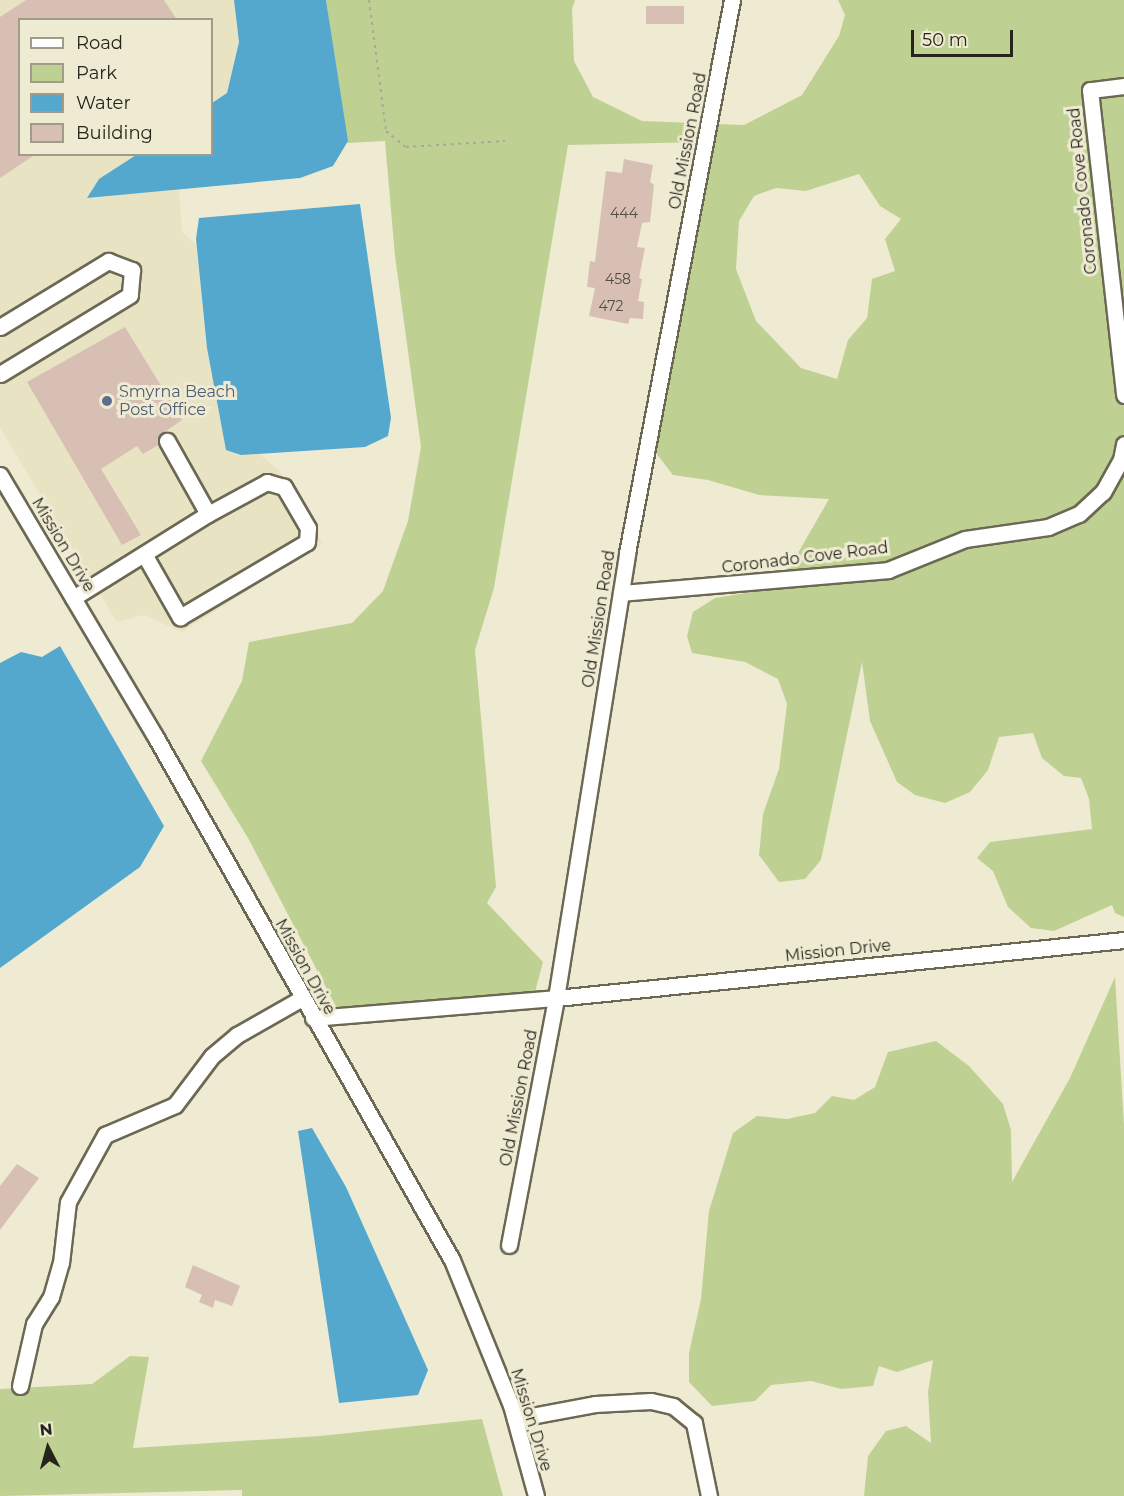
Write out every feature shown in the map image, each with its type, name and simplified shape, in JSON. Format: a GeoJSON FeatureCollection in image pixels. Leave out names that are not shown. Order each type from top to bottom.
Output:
{"type":"FeatureCollection","features":[{"type":"Feature","properties":{"kind":"street","name":"Old Mission Road"},"geometry":{"type":"LineString","coordinates":[[509,1245],[556,998],[621,593],[732,0]]}},
{"type":"Feature","properties":{"kind":"street","name":"Coronado Cove Road"},"geometry":{"type":"LineString","coordinates":[[1124,86],[1090,90],[1124,395]]}},
{"type":"Feature","properties":{"kind":"street"},"geometry":{"type":"LineString","coordinates":[[0,327],[108,261],[132,270],[130,295],[0,374]]}},
{"type":"Feature","properties":{"kind":"street"},"geometry":{"type":"LineString","coordinates":[[167,441],[208,514]]}},
{"type":"Feature","properties":{"kind":"street","name":"Coronado Cove Road"},"geometry":{"type":"LineString","coordinates":[[621,593],[888,570],[965,539],[1048,527],[1079,514],[1103,492],[1121,460],[1124,444]]}},
{"type":"Feature","properties":{"kind":"street","name":"Mission Drive"},"geometry":{"type":"LineString","coordinates":[[0,475],[73,598],[452,1260],[515,1419],[536,1496]]}},
{"type":"Feature","properties":{"kind":"street"},"geometry":{"type":"LineString","coordinates":[[73,598],[208,514],[267,482],[284,488],[308,528],[307,542],[180,617],[144,554]]}},
{"type":"Feature","properties":{"kind":"street","name":"Mission Drive"},"geometry":{"type":"LineString","coordinates":[[313,1018],[556,998],[1124,940]]}},
{"type":"Feature","properties":{"kind":"street"},"geometry":{"type":"LineString","coordinates":[[20,1386],[34,1324],[51,1297],[61,1263],[68,1202],[105,1135],[175,1105],[212,1056],[228,1042],[261,1019],[302,998]]}},
{"type":"Feature","properties":{"kind":"street"},"geometry":{"type":"LineString","coordinates":[[515,1419],[595,1404],[651,1401],[673,1406],[694,1423],[709,1496]]}},
{"type":"Feature","properties":{"kind":"path"},"geometry":{"type":"LineString","coordinates":[[369,0],[386,131],[406,147],[505,141]]}},
{"type":"Feature","properties":{"kind":"shaded area"},"geometry":{"type":"Polygon","coordinates":[[[0,0],[234,0],[239,42],[227,93],[213,102],[213,18],[18,18],[18,156],[134,156],[99,179],[88,198],[179,189],[182,232],[196,245],[207,348],[226,450],[258,453],[279,470],[322,544],[182,632],[144,615],[117,622],[0,428],[0,0]]]}},
{"type":"Feature","properties":{"kind":"green space"},"geometry":{"type":"Polygon","coordinates":[[[326,0],[575,0],[572,9],[574,61],[593,97],[642,121],[744,125],[802,95],[839,36],[845,15],[838,0],[1124,0],[1124,917],[1115,913],[1112,905],[1054,931],[1031,928],[1008,907],[993,871],[977,858],[990,842],[1092,829],[1089,799],[1081,778],[1064,776],[1042,758],[1033,733],[999,737],[988,770],[970,792],[945,803],[915,795],[897,782],[870,721],[862,662],[821,860],[805,879],[779,882],[759,855],[763,814],[779,769],[787,704],[778,679],[745,662],[692,653],[687,636],[693,612],[715,598],[758,591],[790,567],[829,499],[759,495],[708,480],[673,475],[656,453],[685,282],[695,246],[704,142],[568,145],[494,588],[475,650],[496,887],[487,903],[543,962],[535,992],[342,1018],[248,838],[201,761],[242,681],[249,642],[352,623],[383,591],[408,521],[421,447],[395,256],[385,141],[347,143],[326,0]],[[859,174],[806,191],[776,188],[754,196],[739,221],[736,269],[756,321],[801,368],[837,379],[848,340],[867,318],[872,279],[895,271],[885,239],[901,219],[880,206],[859,174]]]}},
{"type":"Feature","properties":{"kind":"green space"},"geometry":{"type":"Polygon","coordinates":[[[1115,977],[1124,1125],[1124,1496],[864,1496],[868,1456],[886,1431],[906,1426],[931,1443],[928,1392],[933,1360],[897,1372],[879,1366],[873,1386],[841,1389],[811,1381],[771,1385],[755,1401],[712,1406],[689,1382],[689,1353],[701,1299],[709,1211],[733,1133],[757,1116],[787,1119],[815,1113],[832,1096],[854,1100],[875,1087],[888,1052],[936,1041],[969,1066],[1003,1104],[1011,1130],[1012,1182],[1070,1078],[1115,977]]]}},
{"type":"Feature","properties":{"kind":"green space"},"geometry":{"type":"Polygon","coordinates":[[[130,1356],[149,1357],[133,1448],[320,1436],[482,1419],[503,1496],[242,1496],[242,1490],[0,1496],[0,1389],[92,1384],[130,1356]]]}},
{"type":"Feature","properties":{"kind":"water"},"geometry":{"type":"Polygon","coordinates":[[[234,0],[326,0],[348,141],[333,166],[300,178],[87,198],[99,179],[134,156],[213,156],[213,102],[227,93],[239,42],[234,0]]]}},
{"type":"Feature","properties":{"kind":"water"},"geometry":{"type":"Polygon","coordinates":[[[360,204],[391,418],[388,436],[365,447],[241,455],[226,450],[207,348],[196,239],[199,218],[360,204]]]}},
{"type":"Feature","properties":{"kind":"water"},"geometry":{"type":"Polygon","coordinates":[[[60,646],[164,826],[140,867],[0,968],[0,663],[21,652],[42,657],[60,646]]]}},
{"type":"Feature","properties":{"kind":"water"},"geometry":{"type":"Polygon","coordinates":[[[312,1128],[346,1187],[428,1370],[418,1395],[339,1403],[298,1131],[312,1128]]]}},
{"type":"Feature","properties":{"kind":"building"},"geometry":{"type":"Polygon","coordinates":[[[26,0],[164,0],[176,18],[18,18],[18,156],[33,156],[0,178],[0,17],[26,0]]]}},
{"type":"Feature","properties":{"kind":"building"},"geometry":{"type":"Polygon","coordinates":[[[646,6],[684,6],[684,24],[646,24],[646,6]]]}},
{"type":"Feature","properties":{"kind":"building"},"geometry":{"type":"Polygon","coordinates":[[[624,159],[653,165],[650,182],[654,185],[650,222],[642,223],[637,247],[645,248],[639,278],[642,279],[638,301],[644,302],[643,319],[630,318],[628,324],[589,316],[595,288],[587,287],[590,261],[595,262],[606,171],[622,173],[624,159]]]}},
{"type":"Feature","properties":{"kind":"building"},"geometry":{"type":"Polygon","coordinates":[[[125,327],[182,420],[159,436],[158,445],[143,454],[137,446],[101,469],[141,535],[122,545],[27,382],[125,327]]]}},
{"type":"Feature","properties":{"kind":"building"},"geometry":{"type":"Polygon","coordinates":[[[17,1164],[39,1178],[0,1230],[0,1186],[17,1164]]]}},
{"type":"Feature","properties":{"kind":"building"},"geometry":{"type":"Polygon","coordinates":[[[193,1265],[240,1286],[232,1306],[215,1300],[213,1308],[199,1302],[202,1295],[185,1287],[193,1265]]]}},
{"type":"Feature","properties":{"kind":"place","name":"Smyrna Beach Post Office"},"geometry":{"type":"Point","coordinates":[107,401]}}]}
